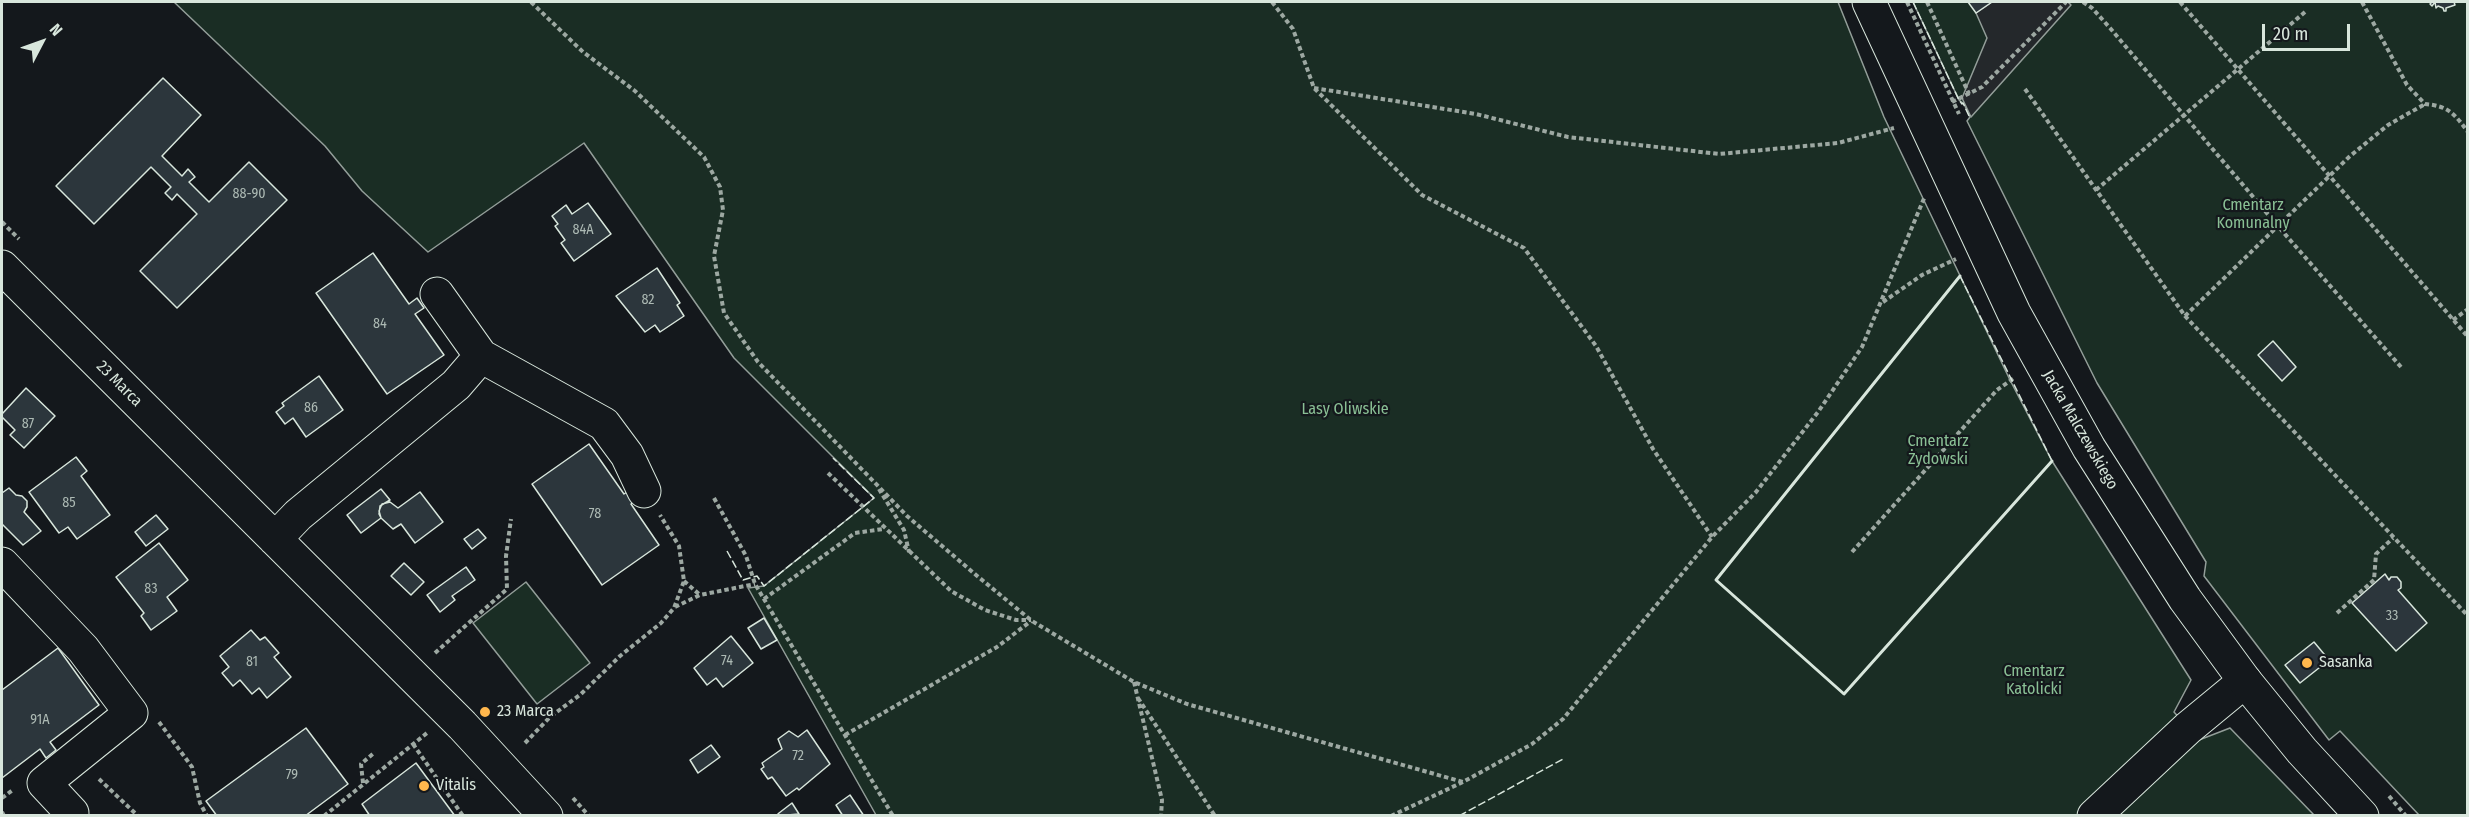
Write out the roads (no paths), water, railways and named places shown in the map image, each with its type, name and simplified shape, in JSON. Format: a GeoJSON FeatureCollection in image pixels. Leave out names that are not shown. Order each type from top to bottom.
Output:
{"type":"FeatureCollection","features":[{"type":"Feature","properties":{"kind":"street","name":"Jacka Malczewskiego"},"geometry":{"type":"LineString","coordinates":[[1869,2],[2014,313],[2089,448],[2185,599],[2245,681],[2302,751],[2362,816]]}},
{"type":"Feature","properties":{"kind":"street","name":"23 Marca"},"geometry":{"type":"LineString","coordinates":[[2,267],[462,725],[539,813]]}},
{"type":"Feature","properties":{"kind":"street"},"geometry":{"type":"LineString","coordinates":[[437,294],[481,356],[604,424],[627,454],[644,491]]}},
{"type":"Feature","properties":{"kind":"street"},"geometry":{"type":"LineString","coordinates":[[275,539],[298,515],[456,386],[481,356]]}},
{"type":"Feature","properties":{"kind":"street"},"geometry":{"type":"LineString","coordinates":[[2,564],[83,649],[131,713],[44,783],[72,813]]}},
{"type":"Feature","properties":{"kind":"street"},"geometry":{"type":"LineString","coordinates":[[2094,816],[2188,728],[2245,681]]}},
{"type":"Feature","properties":{"kind":"place","name":"Sasanka"},"geometry":{"type":"Point","coordinates":[2307,663]}},
{"type":"Feature","properties":{"kind":"place","name":"23 Marca"},"geometry":{"type":"Point","coordinates":[485,712]}},
{"type":"Feature","properties":{"kind":"place","name":"Vitalis"},"geometry":{"type":"Point","coordinates":[424,786]}},
{"type":"Feature","properties":{"kind":"park label","name":"Cmentarz Komunalny"},"geometry":{"type":"Point","coordinates":[2253,215]}},
{"type":"Feature","properties":{"kind":"park label","name":"Lasy Oliwskie"},"geometry":{"type":"Point","coordinates":[1345,410]}},
{"type":"Feature","properties":{"kind":"park label","name":"Cmentarz Żydowski"},"geometry":{"type":"Point","coordinates":[1938,451]}},
{"type":"Feature","properties":{"kind":"park label","name":"Cmentarz Katolicki"},"geometry":{"type":"Point","coordinates":[2034,681]}}]}
